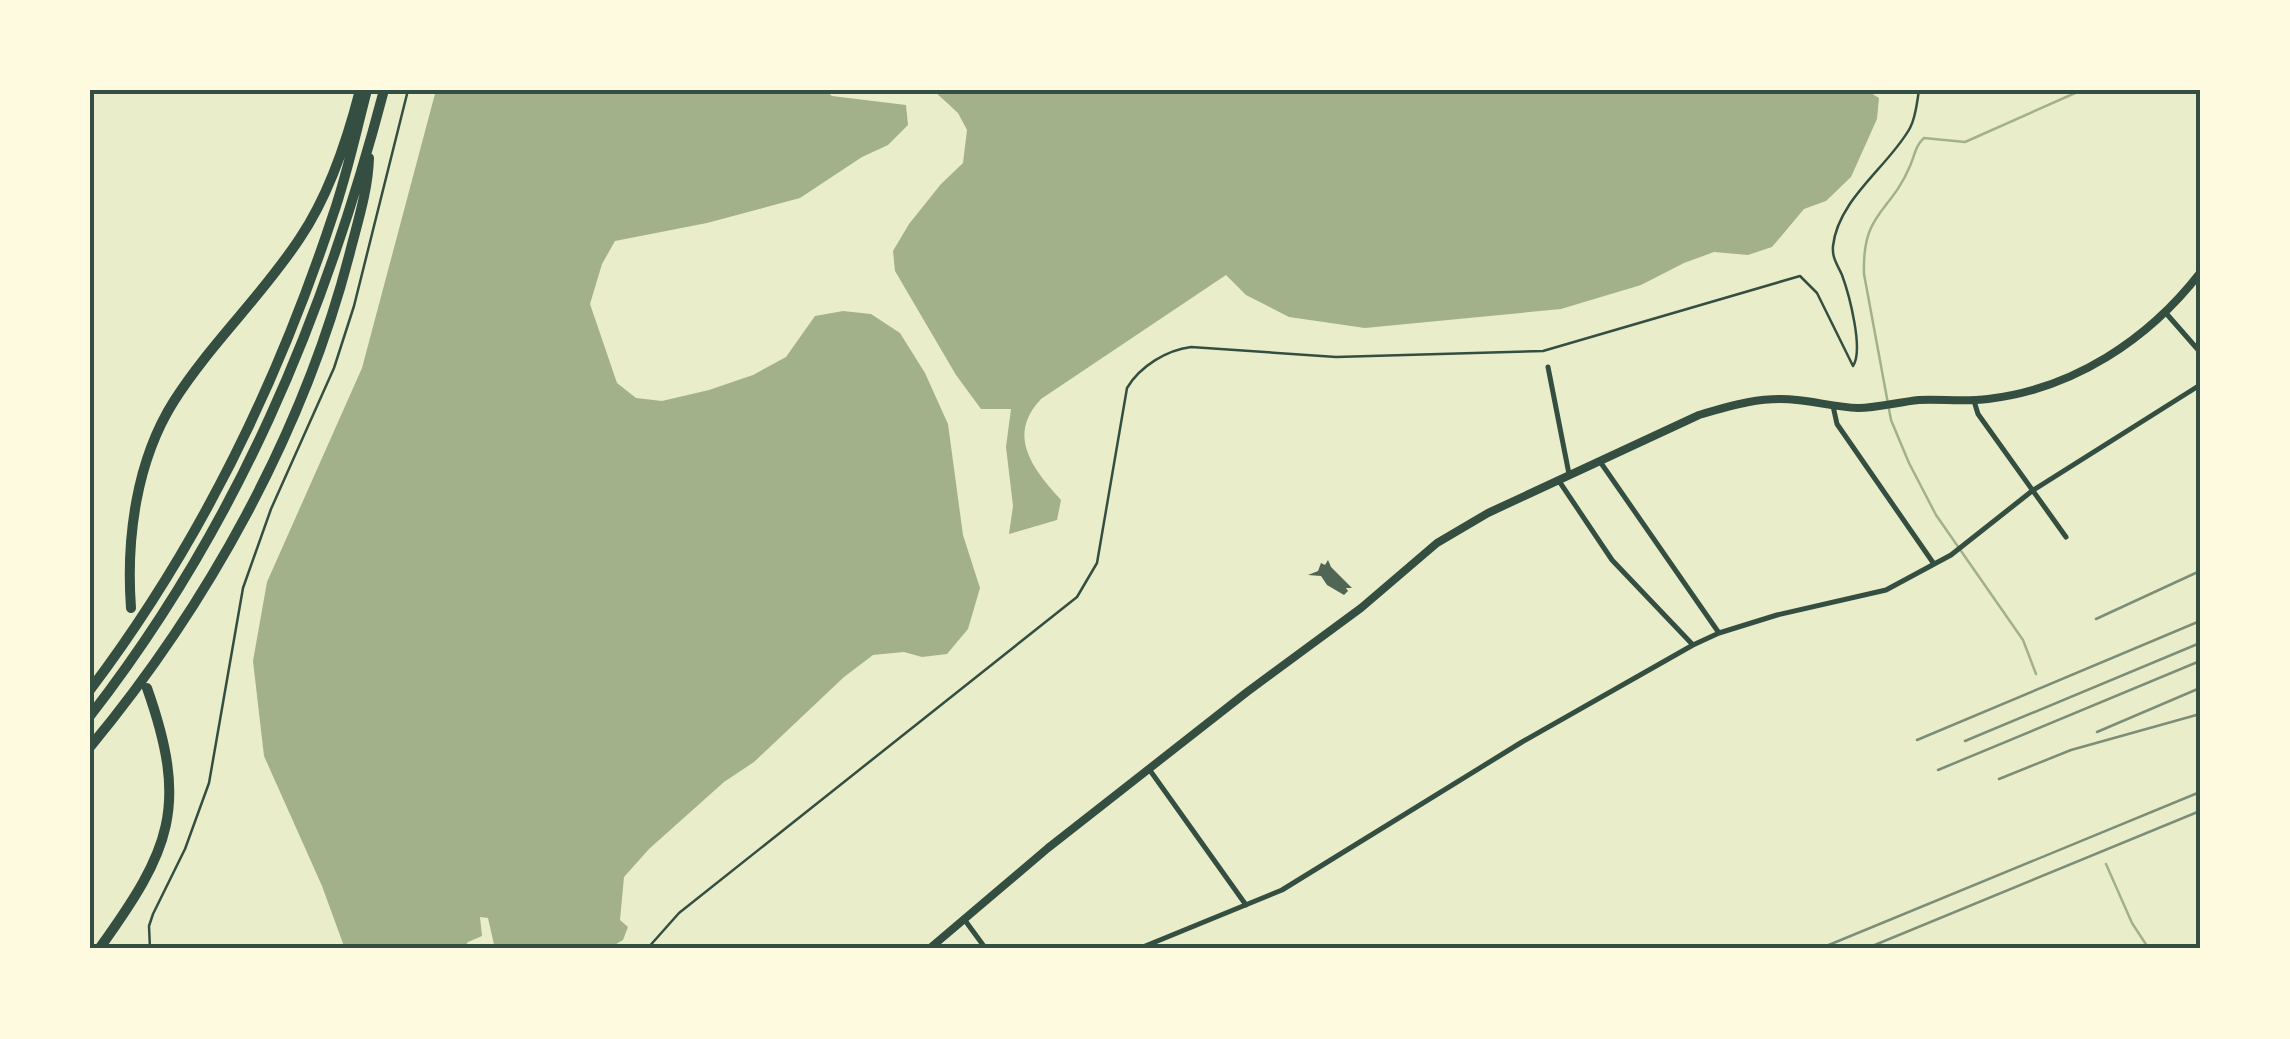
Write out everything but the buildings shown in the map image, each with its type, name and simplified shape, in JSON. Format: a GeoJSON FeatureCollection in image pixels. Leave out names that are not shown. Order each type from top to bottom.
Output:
{"type":"FeatureCollection","features":[{"type":"Feature","properties":{"kind":"highway"},"geometry":{"type":"LineString","coordinates":[[132,608],[131,552],[136,500],[157,434],[184,386],[303,235],[326,190],[360,90]]}},
{"type":"Feature","properties":{"kind":"highway"},"geometry":{"type":"LineString","coordinates":[[90,690],[181,556],[242,443],[288,340],[334,212],[367,90]]}},
{"type":"Feature","properties":{"kind":"highway"},"geometry":{"type":"LineString","coordinates":[[90,716],[157,623],[224,513],[281,397],[338,248],[384,90]]}},
{"type":"Feature","properties":{"kind":"highway"},"geometry":{"type":"LineString","coordinates":[[90,746],[166,644],[250,505],[309,380],[334,317],[369,171],[370,145]]}},
{"type":"Feature","properties":{"kind":"highway"},"geometry":{"type":"LineString","coordinates":[[99,949],[142,882],[160,846],[170,810],[168,764],[146,688]]}},
{"type":"Feature","properties":{"kind":"main road"},"geometry":{"type":"LineString","coordinates":[[929,949],[963,917],[1149,769],[1342,624],[1436,544],[1488,512],[1700,415],[1731,405],[1786,399],[1832,406],[1876,406],[1974,400],[2025,392],[2086,370],[2126,345],[2165,312],[2200,273]]}},
{"type":"Feature","properties":{"kind":"street"},"geometry":{"type":"LineString","coordinates":[[2165,312],[2200,352]]}},
{"type":"Feature","properties":{"kind":"street"},"geometry":{"type":"LineString","coordinates":[[1548,367],[1570,476]]}},
{"type":"Feature","properties":{"kind":"street"},"geometry":{"type":"LineString","coordinates":[[1138,949],[1282,890],[1539,732],[1694,645],[1777,615],[1886,590],[1951,556],[2032,491],[2200,385]]}},
{"type":"Feature","properties":{"kind":"street"},"geometry":{"type":"LineString","coordinates":[[1974,400],[1978,414],[2066,536]]}},
{"type":"Feature","properties":{"kind":"street"},"geometry":{"type":"LineString","coordinates":[[1832,406],[1837,424],[1934,564]]}},
{"type":"Feature","properties":{"kind":"street"},"geometry":{"type":"LineString","coordinates":[[1602,462],[1661,553],[1720,633]]}},
{"type":"Feature","properties":{"kind":"street"},"geometry":{"type":"LineString","coordinates":[[1559,482],[1612,560],[1694,645]]}},
{"type":"Feature","properties":{"kind":"street"},"geometry":{"type":"LineString","coordinates":[[1149,769],[1246,905]]}},
{"type":"Feature","properties":{"kind":"street"},"geometry":{"type":"LineString","coordinates":[[963,917],[986,949]]}},
{"type":"Feature","properties":{"kind":"path"},"geometry":{"type":"LineString","coordinates":[[150,949],[153,914],[186,849],[209,783],[243,588],[271,509],[334,368],[354,306],[408,90]]}},
{"type":"Feature","properties":{"kind":"path"},"geometry":{"type":"LineString","coordinates":[[647,949],[680,913],[1077,597],[1097,563],[1127,388],[1134,378],[1173,349],[1336,357],[1543,351],[1800,276],[1818,293],[1853,366],[1857,359],[1855,332],[1833,246],[1845,214],[1909,131],[1918,90]]}},
{"type":"Feature","properties":{"kind":"shaded area"},"geometry":{"type":"Polygon","coordinates":[[[436,90],[825,90],[832,96],[906,105],[908,125],[888,145],[862,157],[800,198],[707,223],[615,241],[602,264],[590,304],[617,383],[636,398],[662,401],[753,375],[786,357],[815,316],[843,311],[871,314],[900,333],[925,373],[948,424],[963,535],[980,588],[968,629],[947,654],[873,655],[649,849],[624,877],[620,920],[628,927],[623,940],[608,949],[495,949],[488,918],[480,917],[482,936],[463,949],[345,949],[322,886],[264,756],[253,661],[267,582],[362,368],[436,90]]]}},
{"type":"Feature","properties":{"kind":"shaded area"},"geometry":{"type":"Polygon","coordinates":[[[933,90],[1866,90],[1879,98],[1877,119],[1851,177],[1826,201],[1804,209],[1772,247],[1748,255],[1714,252],[1641,285],[1561,309],[1365,328],[1289,317],[1246,295],[1226,275],[1041,399],[1025,426],[1025,439],[1033,464],[1061,500],[1057,520],[1009,534],[1013,506],[1006,447],[1011,409],[981,409],[956,375],[895,271],[893,251],[909,224],[963,163],[967,130],[958,113],[933,90]]]}},
{"type":"Feature","properties":{"kind":"waterway"},"geometry":{"type":"LineString","coordinates":[[2036,674],[2023,640],[1936,515],[1891,420],[1864,274],[1865,253],[1872,225],[1902,182],[1924,138],[1965,142],[2082,90]]}},
{"type":"Feature","properties":{"kind":"waterway"},"geometry":{"type":"LineString","coordinates":[[2106,864],[2132,923],[2149,949]]}},
{"type":"Feature","properties":{"kind":"railway"},"geometry":{"type":"LineString","coordinates":[[2096,619],[2200,571]]}},
{"type":"Feature","properties":{"kind":"railway"},"geometry":{"type":"LineString","coordinates":[[1917,740],[2200,621]]}},
{"type":"Feature","properties":{"kind":"railway"},"geometry":{"type":"LineString","coordinates":[[1965,741],[2200,643]]}},
{"type":"Feature","properties":{"kind":"railway"},"geometry":{"type":"LineString","coordinates":[[1938,770],[2200,661]]}},
{"type":"Feature","properties":{"kind":"railway"},"geometry":{"type":"LineString","coordinates":[[2097,732],[2200,688]]}},
{"type":"Feature","properties":{"kind":"railway"},"geometry":{"type":"LineString","coordinates":[[1999,779],[2071,750],[2200,714]]}},
{"type":"Feature","properties":{"kind":"railway"},"geometry":{"type":"LineString","coordinates":[[1819,949],[2200,792]]}},
{"type":"Feature","properties":{"kind":"railway"},"geometry":{"type":"LineString","coordinates":[[1865,949],[2200,811]]}}]}
